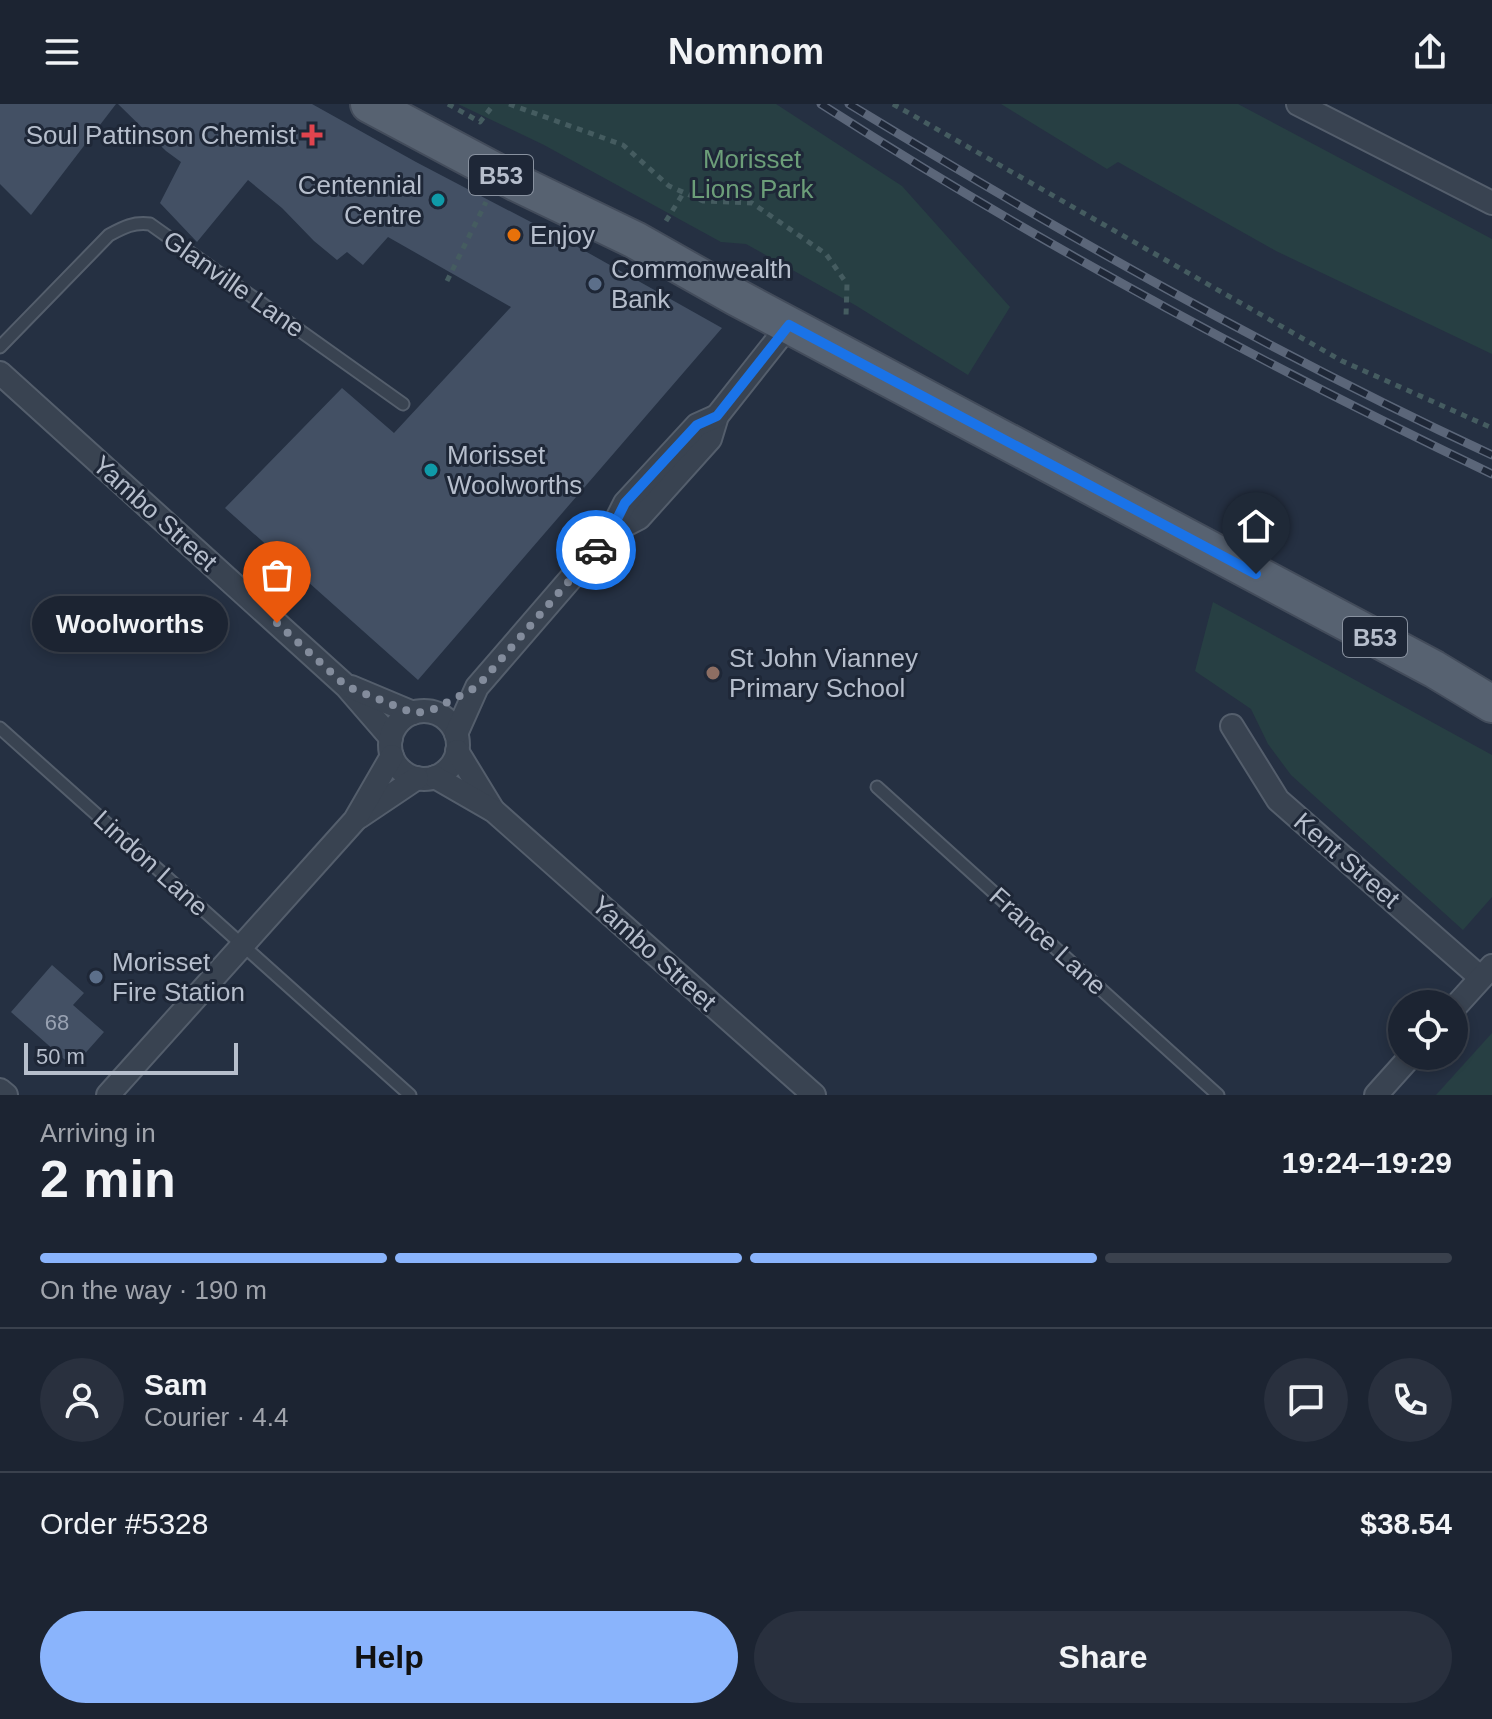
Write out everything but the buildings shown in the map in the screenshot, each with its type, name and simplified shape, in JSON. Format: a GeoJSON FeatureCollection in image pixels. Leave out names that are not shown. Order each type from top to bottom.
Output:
{"type":"FeatureCollection","features":[{"type":"Feature","properties":{"kind":"main road","name":"B53"},"geometry":{"type":"LineString","coordinates":[[369,104],[517,183],[635,240],[1434,669],[1492,704]]}},
{"type":"Feature","properties":{"kind":"main road","name":"B53"},"geometry":{"type":"LineString","coordinates":[[412,104],[524,165],[635,240]]}},
{"type":"Feature","properties":{"kind":"street"},"geometry":{"type":"LineString","coordinates":[[1298,104],[1492,203]]}},
{"type":"Feature","properties":{"kind":"street"},"geometry":{"type":"LineString","coordinates":[[355,820],[450,767],[477,687],[610,533],[639,518],[710,439],[717,416],[789,325]]}},
{"type":"Feature","properties":{"kind":"street","name":"Yambo Street"},"geometry":{"type":"LineString","coordinates":[[0,373],[346,686],[391,747]]}},
{"type":"Feature","properties":{"kind":"street","name":"Yambo Street"},"geometry":{"type":"LineString","coordinates":[[346,686],[421,712]]}},
{"type":"Feature","properties":{"kind":"street"},"geometry":{"type":"LineString","coordinates":[[108,1095],[355,820],[391,747],[398,723],[477,687]]}},
{"type":"Feature","properties":{"kind":"street"},"geometry":{"type":"LineString","coordinates":[[421,712],[446,719],[457,742]]}},
{"type":"Feature","properties":{"kind":"street","name":"Kent Street"},"geometry":{"type":"LineString","coordinates":[[1232,726],[1278,800],[1486,972]]}},
{"type":"Feature","properties":{"kind":"street","name":"Yambo Street"},"geometry":{"type":"LineString","coordinates":[[457,742],[494,811]]}},
{"type":"Feature","properties":{"kind":"street"},"geometry":{"type":"LineString","coordinates":[[391,747],[401,770],[426,778]]}},
{"type":"Feature","properties":{"kind":"street","name":"Yambo Street"},"geometry":{"type":"LineString","coordinates":[[426,778],[494,811],[814,1095]]}},
{"type":"Feature","properties":{"kind":"street"},"geometry":{"type":"LineString","coordinates":[[1468,992],[1486,972]]}},
{"type":"Feature","properties":{"kind":"street"},"geometry":{"type":"LineString","coordinates":[[1376,1095],[1398,1070]]}},
{"type":"Feature","properties":{"kind":"street"},"geometry":{"type":"LineString","coordinates":[[0,1090],[6,1095]]}},
{"type":"Feature","properties":{"kind":"lane","name":"Glanville Lane"},"geometry":{"type":"LineString","coordinates":[[0,347],[109,235],[125,226],[150,224],[403,404]]}},
{"type":"Feature","properties":{"kind":"lane","name":"Lindon Lane"},"geometry":{"type":"LineString","coordinates":[[0,728],[410,1095]]}},
{"type":"Feature","properties":{"kind":"lane","name":"France Lane"},"geometry":{"type":"LineString","coordinates":[[877,787],[1218,1095]]}},
{"type":"Feature","properties":{"kind":"path"},"geometry":{"type":"LineString","coordinates":[[448,104],[480,122],[494,104]]}},
{"type":"Feature","properties":{"kind":"path"},"geometry":{"type":"LineString","coordinates":[[509,104],[623,145],[669,186],[703,201],[752,203],[826,254],[847,284],[846,316]]}},
{"type":"Feature","properties":{"kind":"path"},"geometry":{"type":"LineString","coordinates":[[893,104],[1342,361],[1492,428]]}},
{"type":"Feature","properties":{"kind":"path"},"geometry":{"type":"LineString","coordinates":[[666,221],[684,192]]}},
{"type":"Feature","properties":{"kind":"path"},"geometry":{"type":"LineString","coordinates":[[447,281],[490,194]]}},
{"type":"Feature","properties":{"kind":"green space","name":"Morisset Lions Park"},"geometry":{"type":"Polygon","coordinates":[[[458,104],[776,104],[902,186],[1010,307],[968,375],[855,305],[746,244],[721,242],[544,145],[458,104]]]}},
{"type":"Feature","properties":{"kind":"green space"},"geometry":{"type":"Polygon","coordinates":[[[1001,104],[1238,104],[1492,239],[1492,354],[1276,251],[1118,162],[1107,169],[1001,104]]]}},
{"type":"Feature","properties":{"kind":"green space"},"geometry":{"type":"Polygon","coordinates":[[[1213,602],[1492,755],[1492,897],[1463,930],[1291,775],[1268,744],[1251,709],[1195,671],[1213,602]]]}},
{"type":"Feature","properties":{"kind":"green space"},"geometry":{"type":"Polygon","coordinates":[[[1492,1033],[1492,1095],[1436,1095],[1459,1070],[1468,1070],[1468,1060],[1492,1033]]]}},
{"type":"Feature","properties":{"kind":"railway"},"geometry":{"type":"LineString","coordinates":[[821,104],[984,205],[1151,300],[1320,389],[1492,474]]}},
{"type":"Feature","properties":{"kind":"railway"},"geometry":{"type":"LineString","coordinates":[[849,104],[1006,198],[1246,332],[1492,455]]}},
{"type":"Feature","properties":{"kind":"way so far"},"geometry":{"type":"LineString","coordinates":[[277,623],[346,686],[413,713],[430,711],[477,687],[596,550]]}},
{"type":"Feature","properties":{"kind":"place","name":"Soul Pattinson Chemist"},"geometry":{"type":"Point","coordinates":[312,135]}},
{"type":"Feature","properties":{"kind":"place","name":"Centennial Centre"},"geometry":{"type":"Point","coordinates":[438,200]}},
{"type":"Feature","properties":{"kind":"place","name":"Enjoy"},"geometry":{"type":"Point","coordinates":[514,235]}},
{"type":"Feature","properties":{"kind":"place","name":"Commonwealth Bank"},"geometry":{"type":"Point","coordinates":[595,284]}},
{"type":"Feature","properties":{"kind":"place","name":"Morisset Woolworths"},"geometry":{"type":"Point","coordinates":[431,470]}},
{"type":"Feature","properties":{"kind":"place","name":"Woolworths"},"geometry":{"type":"Point","coordinates":[277,623]}},
{"type":"Feature","properties":{"kind":"place","name":"St John Vianney Primary School"},"geometry":{"type":"Point","coordinates":[713,673]}},
{"type":"Feature","properties":{"kind":"place","name":"Morisset Fire Station"},"geometry":{"type":"Point","coordinates":[96,977]}},
{"type":"Feature","properties":{"kind":"route"},"geometry":{"type":"LineString","coordinates":[[596,550],[610,533],[625,503],[697,425],[717,416],[789,325],[1256,574]]}}]}
